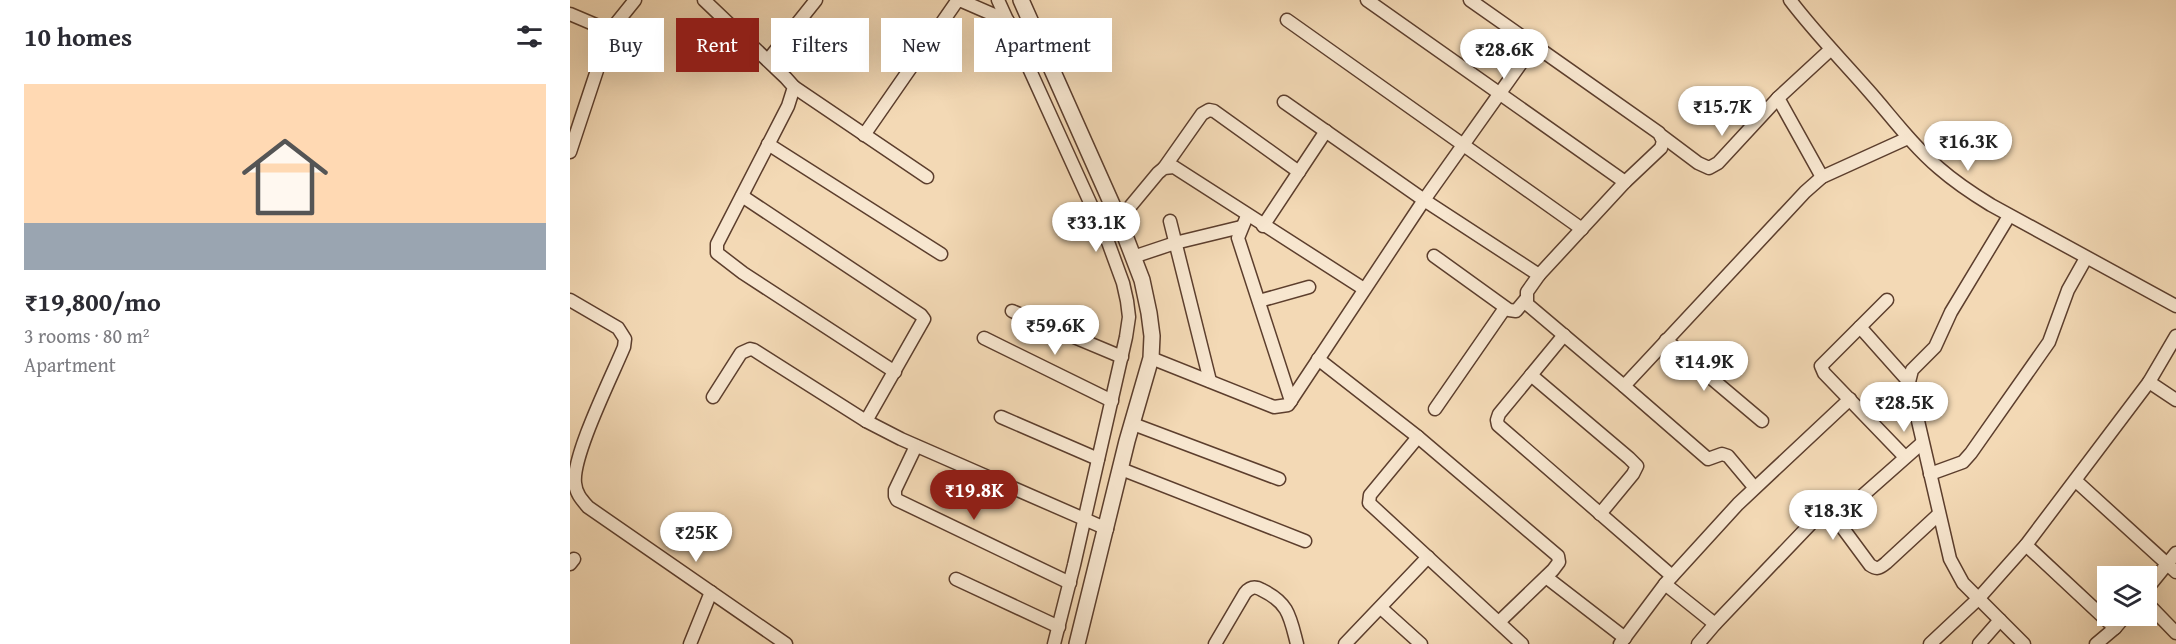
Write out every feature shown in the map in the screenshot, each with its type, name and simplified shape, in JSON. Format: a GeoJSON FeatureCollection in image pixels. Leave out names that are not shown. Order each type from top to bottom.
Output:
{"type":"FeatureCollection","features":[{"type":"Feature","properties":{"kind":"street"},"geometry":{"type":"LineString","coordinates":[[620,18],[635,0]]}},
{"type":"Feature","properties":{"kind":"street"},"geometry":{"type":"LineString","coordinates":[[704,0],[794,87],[927,177]]}},
{"type":"Feature","properties":{"kind":"street"},"geometry":{"type":"LineString","coordinates":[[768,60],[816,0]]}},
{"type":"Feature","properties":{"kind":"street"},"geometry":{"type":"LineString","coordinates":[[998,0],[1007,18]]}},
{"type":"Feature","properties":{"kind":"street"},"geometry":{"type":"LineString","coordinates":[[1021,0],[1026,18]]}},
{"type":"Feature","properties":{"kind":"street"},"geometry":{"type":"LineString","coordinates":[[1367,0],[1625,182]]}},
{"type":"Feature","properties":{"kind":"street"},"geometry":{"type":"LineString","coordinates":[[1470,0],[1698,163],[1710,168],[1718,163],[1778,98],[1830,50]]}},
{"type":"Feature","properties":{"kind":"street"},"geometry":{"type":"LineString","coordinates":[[1790,0],[1830,50],[1869,91],[1908,138],[1962,187],[2009,216],[2176,306]]}},
{"type":"Feature","properties":{"kind":"street"},"geometry":{"type":"LineString","coordinates":[[864,135],[957,1],[1001,18]]}},
{"type":"Feature","properties":{"kind":"street"},"geometry":{"type":"LineString","coordinates":[[570,14],[588,22]]}},
{"type":"Feature","properties":{"kind":"street"},"geometry":{"type":"LineString","coordinates":[[1287,20],[1582,229]]}},
{"type":"Feature","properties":{"kind":"street"},"geometry":{"type":"LineString","coordinates":[[1151,358],[1274,407],[1288,405],[1424,200],[1533,45]]}},
{"type":"Feature","properties":{"kind":"street"},"geometry":{"type":"LineString","coordinates":[[570,152],[596,72]]}},
{"type":"Feature","properties":{"kind":"street"},"geometry":{"type":"LineString","coordinates":[[1043,72],[1119,220],[1142,280],[1152,336],[1151,358],[1104,528],[1077,644]]}},
{"type":"Feature","properties":{"kind":"street"},"geometry":{"type":"LineString","coordinates":[[1043,72],[1123,283],[1128,317],[1122,357],[1098,459],[1087,521],[1054,644]]}},
{"type":"Feature","properties":{"kind":"street"},"geometry":{"type":"LineString","coordinates":[[794,87],[792,97],[717,244],[717,253],[743,273],[895,372]]}},
{"type":"Feature","properties":{"kind":"street"},"geometry":{"type":"LineString","coordinates":[[1778,98],[1822,177]]}},
{"type":"Feature","properties":{"kind":"street"},"geometry":{"type":"LineString","coordinates":[[1284,102],[1424,200],[1539,275]]}},
{"type":"Feature","properties":{"kind":"street"},"geometry":{"type":"LineString","coordinates":[[1119,220],[1164,168],[1205,110],[1214,111],[1299,172]]}},
{"type":"Feature","properties":{"kind":"street"},"geometry":{"type":"LineString","coordinates":[[1263,226],[1326,131]]}},
{"type":"Feature","properties":{"kind":"street"},"geometry":{"type":"LineString","coordinates":[[1434,256],[1505,308],[1516,311],[1526,299],[1527,292],[1539,275],[1625,182],[1660,148],[1663,141],[1662,136]]}},
{"type":"Feature","properties":{"kind":"street"},"geometry":{"type":"LineString","coordinates":[[1624,386],[1822,177],[1908,138]]}},
{"type":"Feature","properties":{"kind":"street"},"geometry":{"type":"LineString","coordinates":[[768,144],[941,254]]}},
{"type":"Feature","properties":{"kind":"street"},"geometry":{"type":"LineString","coordinates":[[1164,168],[1174,167],[1184,172],[1244,221],[1263,226],[1364,289]]}},
{"type":"Feature","properties":{"kind":"street"},"geometry":{"type":"LineString","coordinates":[[742,196],[924,319],[866,421]]}},
{"type":"Feature","properties":{"kind":"street"},"geometry":{"type":"LineString","coordinates":[[2009,216],[1951,312],[1935,347],[1912,370],[1909,382],[1945,543],[1956,572],[1977,599],[2024,644]]}},
{"type":"Feature","properties":{"kind":"street"},"geometry":{"type":"LineString","coordinates":[[1170,221],[1209,381]]}},
{"type":"Feature","properties":{"kind":"street"},"geometry":{"type":"LineString","coordinates":[[1133,257],[1244,221]]}},
{"type":"Feature","properties":{"kind":"street"},"geometry":{"type":"LineString","coordinates":[[1244,221],[1238,238],[1292,401]]}},
{"type":"Feature","properties":{"kind":"street"},"geometry":{"type":"LineString","coordinates":[[1930,474],[1963,462],[1971,453],[2049,342],[2068,290],[2086,258]]}},
{"type":"Feature","properties":{"kind":"street"},"geometry":{"type":"LineString","coordinates":[[1259,301],[1309,287]]}},
{"type":"Feature","properties":{"kind":"street"},"geometry":{"type":"LineString","coordinates":[[1526,299],[1532,309],[1708,459],[1722,454],[1728,456],[1754,487]]}},
{"type":"Feature","properties":{"kind":"street"},"geometry":{"type":"LineString","coordinates":[[570,300],[618,328],[625,339],[624,347],[582,447],[573,487],[579,497],[588,507],[786,644]]}},
{"type":"Feature","properties":{"kind":"street"},"geometry":{"type":"LineString","coordinates":[[1887,300],[1821,366],[1824,373],[1905,457]]}},
{"type":"Feature","properties":{"kind":"street"},"geometry":{"type":"LineString","coordinates":[[1435,409],[1505,308]]}},
{"type":"Feature","properties":{"kind":"street"},"geometry":{"type":"LineString","coordinates":[[1012,311],[1122,357]]}},
{"type":"Feature","properties":{"kind":"street"},"geometry":{"type":"LineString","coordinates":[[1860,327],[1909,382]]}},
{"type":"Feature","properties":{"kind":"street"},"geometry":{"type":"LineString","coordinates":[[1564,335],[1499,414],[1498,425],[1600,514],[1715,624]]}},
{"type":"Feature","properties":{"kind":"street"},"geometry":{"type":"LineString","coordinates":[[1930,644],[1977,599],[2026,545],[2149,382],[2176,336]]}},
{"type":"Feature","properties":{"kind":"street"},"geometry":{"type":"LineString","coordinates":[[984,338],[1112,401]]}},
{"type":"Feature","properties":{"kind":"street"},"geometry":{"type":"LineString","coordinates":[[1666,340],[1762,421]]}},
{"type":"Feature","properties":{"kind":"street"},"geometry":{"type":"LineString","coordinates":[[713,397],[741,353],[750,349],[866,421],[916,446],[1104,528]]}},
{"type":"Feature","properties":{"kind":"street"},"geometry":{"type":"LineString","coordinates":[[1318,359],[1418,437],[1554,551],[1559,562],[1499,622]]}},
{"type":"Feature","properties":{"kind":"street"},"geometry":{"type":"LineString","coordinates":[[1531,375],[1637,466],[1636,471],[1600,514]]}},
{"type":"Feature","properties":{"kind":"street"},"geometry":{"type":"LineString","coordinates":[[2149,382],[2176,400]]}},
{"type":"Feature","properties":{"kind":"street"},"geometry":{"type":"LineString","coordinates":[[1546,577],[1622,641],[1669,580],[1754,487],[1850,399]]}},
{"type":"Feature","properties":{"kind":"street"},"geometry":{"type":"LineString","coordinates":[[1001,417],[1098,459]]}},
{"type":"Feature","properties":{"kind":"street"},"geometry":{"type":"LineString","coordinates":[[1133,424],[1279,479]]}},
{"type":"Feature","properties":{"kind":"street"},"geometry":{"type":"LineString","coordinates":[[1418,437],[1368,500],[1372,507],[1522,644]]}},
{"type":"Feature","properties":{"kind":"street"},"geometry":{"type":"LineString","coordinates":[[1836,519],[1922,443]]}},
{"type":"Feature","properties":{"kind":"street"},"geometry":{"type":"LineString","coordinates":[[916,446],[896,490],[897,500],[1070,583]]}},
{"type":"Feature","properties":{"kind":"street"},"geometry":{"type":"LineString","coordinates":[[1121,469],[1305,541]]}},
{"type":"Feature","properties":{"kind":"street"},"geometry":{"type":"LineString","coordinates":[[2076,481],[2172,568]]}},
{"type":"Feature","properties":{"kind":"street"},"geometry":{"type":"LineString","coordinates":[[1698,644],[1821,513],[1828,513],[1836,519],[1875,569],[1886,563],[1939,514]]}},
{"type":"Feature","properties":{"kind":"street"},"geometry":{"type":"LineString","coordinates":[[2026,545],[2108,638],[2117,626]]}},
{"type":"Feature","properties":{"kind":"street"},"geometry":{"type":"LineString","coordinates":[[2157,581],[2172,568],[2176,553]]}},
{"type":"Feature","properties":{"kind":"street"},"geometry":{"type":"LineString","coordinates":[[1345,644],[1428,557]]}},
{"type":"Feature","properties":{"kind":"street"},"geometry":{"type":"LineString","coordinates":[[956,579],[1059,627]]}},
{"type":"Feature","properties":{"kind":"street"},"geometry":{"type":"LineString","coordinates":[[1215,644],[1245,593],[1253,588],[1258,588],[1283,602],[1288,610],[1296,643]]}},
{"type":"Feature","properties":{"kind":"street"},"geometry":{"type":"LineString","coordinates":[[690,644],[711,592]]}},
{"type":"Feature","properties":{"kind":"street"},"geometry":{"type":"LineString","coordinates":[[1381,608],[1421,644]]}},
{"type":"Feature","properties":{"kind":"street"},"geometry":{"type":"LineString","coordinates":[[2157,613],[2176,633]]}},
{"type":"Feature","properties":{"kind":"street"},"geometry":{"type":"LineString","coordinates":[[1979,644],[2000,620]]}}]}
